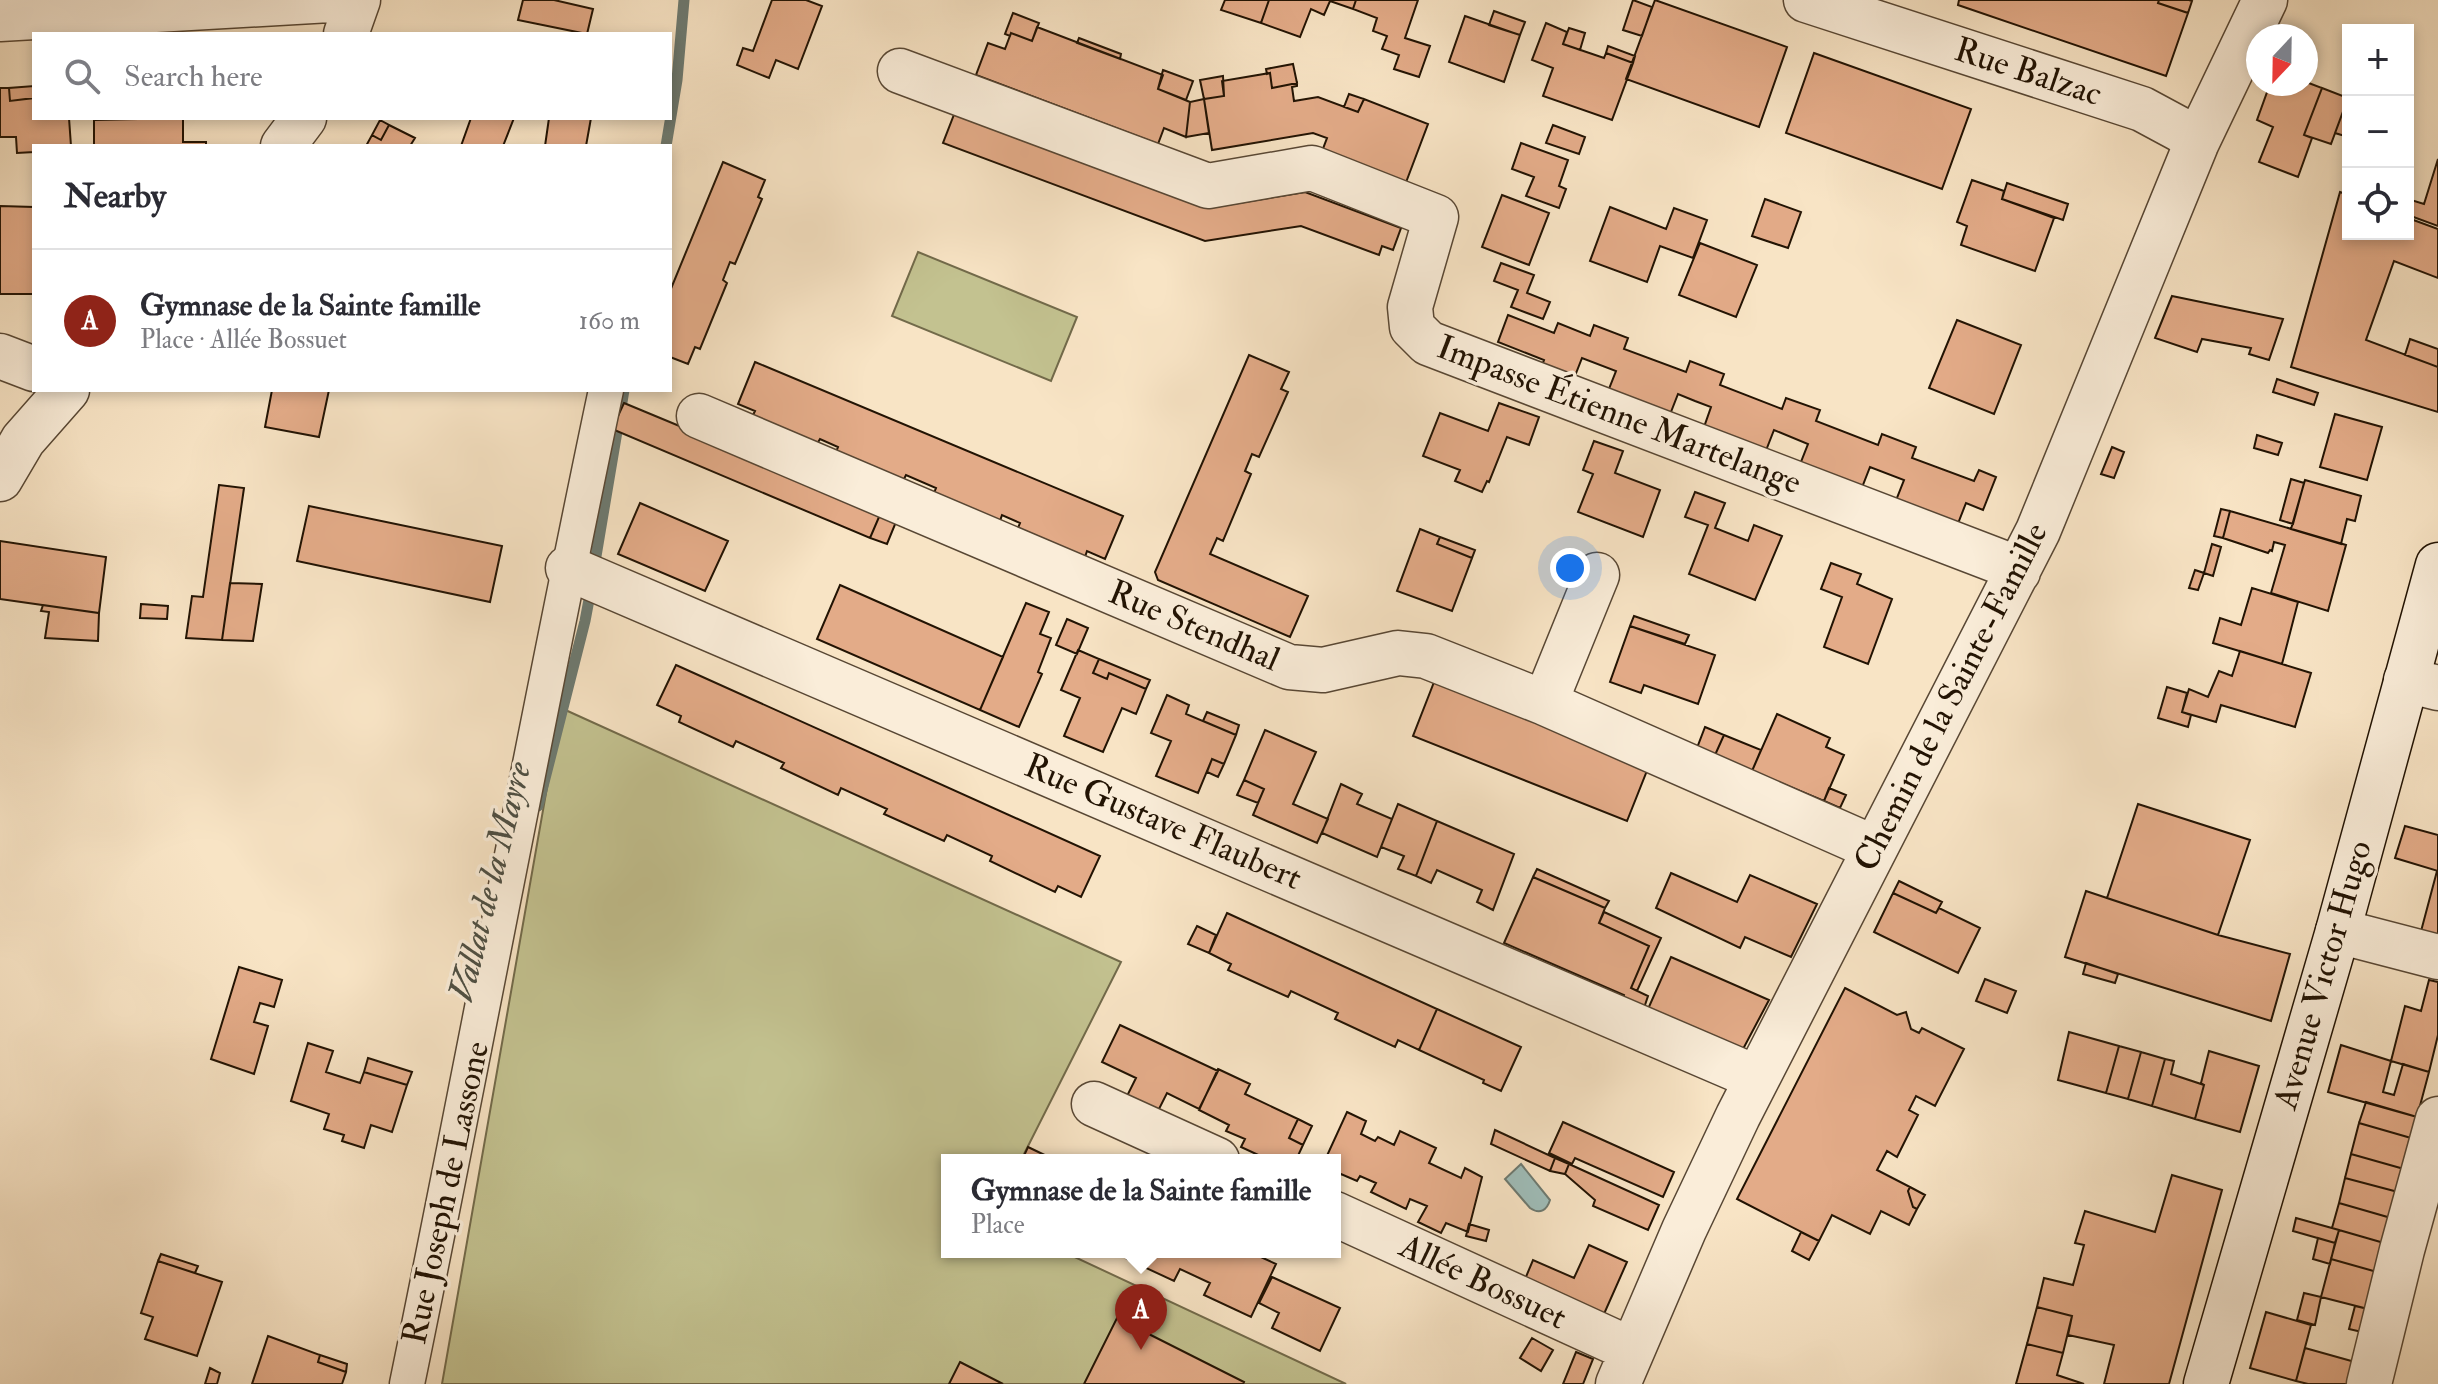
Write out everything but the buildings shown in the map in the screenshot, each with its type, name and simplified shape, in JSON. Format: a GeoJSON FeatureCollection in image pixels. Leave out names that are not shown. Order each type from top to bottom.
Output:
{"type":"FeatureCollection","features":[{"type":"Feature","properties":{"kind":"street","name":"Rue Balzac"},"geometry":{"type":"LineString","coordinates":[[1806,0],[2142,109],[2197,142]]}},
{"type":"Feature","properties":{"kind":"street","name":"Chemin de la Sainte-Famille"},"geometry":{"type":"LineString","coordinates":[[1625,1367],[1684,1230],[1757,1078],[2038,531],[2197,142],[2265,0]]}},
{"type":"Feature","properties":{"kind":"street"},"geometry":{"type":"LineString","coordinates":[[0,19],[345,8]]}},
{"type":"Feature","properties":{"kind":"street","name":"Impasse Étienne Martelange"},"geometry":{"type":"LineString","coordinates":[[900,71],[1208,186],[1312,168],[1436,217],[1410,307],[1412,327],[1428,343],[1998,561],[2018,572]]}},
{"type":"Feature","properties":{"kind":"street"},"geometry":{"type":"LineString","coordinates":[[284,144],[302,120]]}},
{"type":"Feature","properties":{"kind":"street"},"geometry":{"type":"LineString","coordinates":[[0,356],[32,368]]}},
{"type":"Feature","properties":{"kind":"street"},"geometry":{"type":"LineString","coordinates":[[0,479],[23,440],[65,392]]}},
{"type":"Feature","properties":{"kind":"street","name":"Rue Joseph de Lassone"},"geometry":{"type":"LineString","coordinates":[[407,1384],[606,392]]}},
{"type":"Feature","properties":{"kind":"street","name":"Rue Stendhal"},"geometry":{"type":"LineString","coordinates":[[699,416],[1289,667],[1323,670],[1398,653],[1426,656],[1545,703],[1874,848]]}},
{"type":"Feature","properties":{"kind":"street","name":"Avenue Victor Hugo"},"geometry":{"type":"LineString","coordinates":[[2206,1384],[2338,931],[2422,684],[2438,565]]}},
{"type":"Feature","properties":{"kind":"street","name":"Rue Gustave Flaubert"},"geometry":{"type":"LineString","coordinates":[[568,568],[1757,1078]]}},
{"type":"Feature","properties":{"kind":"street"},"geometry":{"type":"LineString","coordinates":[[1545,703],[1597,575]]}},
{"type":"Feature","properties":{"kind":"street"},"geometry":{"type":"LineString","coordinates":[[2338,931],[2438,957]]}},
{"type":"Feature","properties":{"kind":"street"},"geometry":{"type":"LineString","coordinates":[[1094,1104],[1204,1154]]}},
{"type":"Feature","properties":{"kind":"street"},"geometry":{"type":"LineString","coordinates":[[2369,1384],[2438,1119]]}},
{"type":"Feature","properties":{"kind":"street","name":"Allée Bossuet"},"geometry":{"type":"LineString","coordinates":[[1341,1217],[1625,1367]]}},
{"type":"Feature","properties":{"kind":"shaded area"},"geometry":{"type":"Polygon","coordinates":[[[918,252],[1077,317],[1051,381],[892,316],[918,252]]]}},
{"type":"Feature","properties":{"kind":"shaded area"},"geometry":{"type":"Polygon","coordinates":[[[561,708],[1121,962],[1024,1154],[941,1154],[941,1258],[1077,1258],[1346,1384],[442,1384],[561,708]]]}},
{"type":"Feature","properties":{"kind":"water"},"geometry":{"type":"Polygon","coordinates":[[[1521,1164],[1550,1200],[1543,1210],[1530,1208],[1505,1179],[1521,1164]]]}},
{"type":"Feature","properties":{"kind":"waterway","name":"Vallat de la Mayre"},"geometry":{"type":"LineString","coordinates":[[672,110],[684,0]]}},
{"type":"Feature","properties":{"kind":"waterway","name":"Vallat de la Mayre"},"geometry":{"type":"LineString","coordinates":[[666,144],[670,120]]}},
{"type":"Feature","properties":{"kind":"waterway","name":"Vallat de la Mayre"},"geometry":{"type":"LineString","coordinates":[[594,568],[624,392]]}},
{"type":"Feature","properties":{"kind":"waterway","name":"Vallat de la Mayre"},"geometry":{"type":"LineString","coordinates":[[538,806],[591,589]]}},
{"type":"Feature","properties":{"kind":"place","name":"Gymnase de la Sainte famille"},"geometry":{"type":"Point","coordinates":[1141,1350]}}]}
